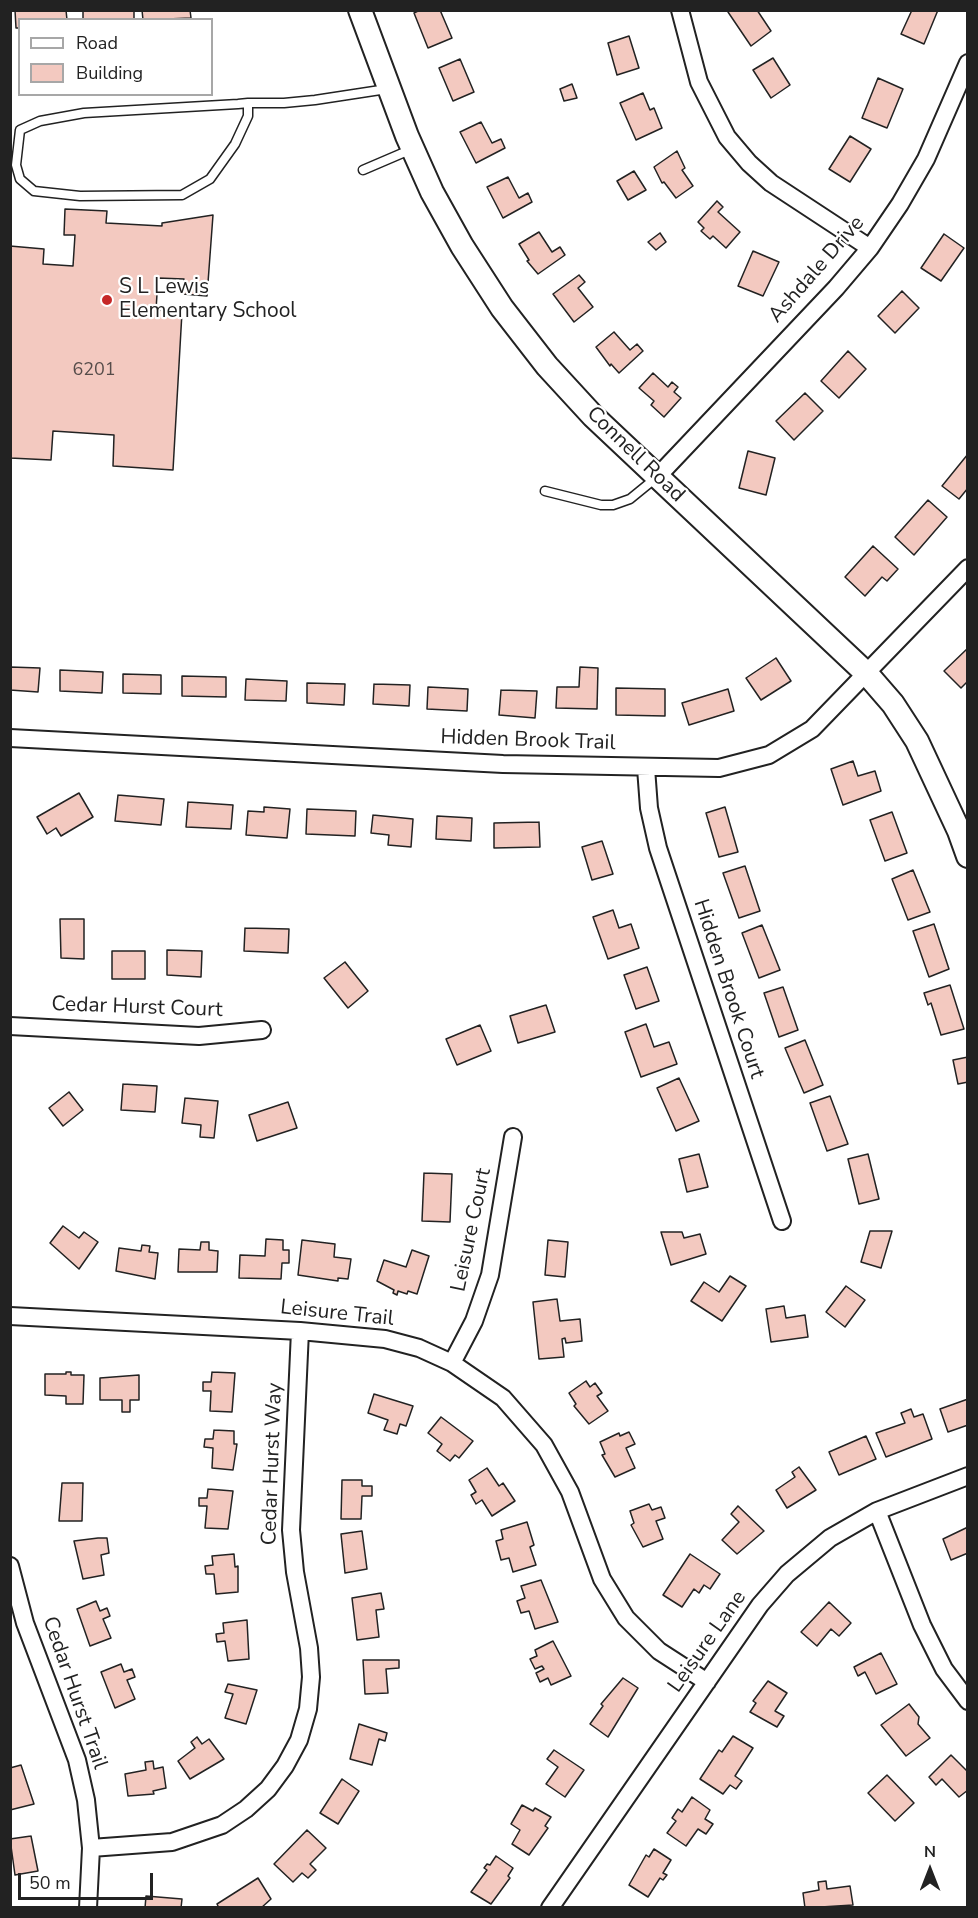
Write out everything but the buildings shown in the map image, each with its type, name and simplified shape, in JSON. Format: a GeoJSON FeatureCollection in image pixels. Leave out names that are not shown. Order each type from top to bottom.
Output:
{"type":"FeatureCollection","features":[{"type":"Feature","properties":{"kind":"street","name":"Connell Road"},"geometry":{"type":"LineString","coordinates":[[360,10],[413,149],[462,246],[502,308],[547,366],[593,416],[867,674],[892,704],[917,741],[959,831],[968,856]]}},
{"type":"Feature","properties":{"kind":"street"},"geometry":{"type":"LineString","coordinates":[[680,10],[699,82],[726,137],[771,183],[870,248]]}},
{"type":"Feature","properties":{"kind":"street","name":"Ashdale Drive"},"geometry":{"type":"LineString","coordinates":[[657,477],[836,288],[870,248],[900,204],[926,159],[968,63]]}},
{"type":"Feature","properties":{"kind":"street","name":"Hidden Brook Trail"},"geometry":{"type":"LineString","coordinates":[[10,738],[503,764],[719,768],[768,755],[812,729],[968,568]]}},
{"type":"Feature","properties":{"kind":"street","name":"Hidden Brook Court"},"geometry":{"type":"LineString","coordinates":[[646,768],[649,808],[658,848],[782,1221]]}},
{"type":"Feature","properties":{"kind":"street","name":"Cedar Hurst Court"},"geometry":{"type":"LineString","coordinates":[[10,1026],[199,1036],[262,1030]]}},
{"type":"Feature","properties":{"kind":"street","name":"Leisure Court"},"geometry":{"type":"LineString","coordinates":[[452,1363],[474,1321],[490,1275],[513,1137]]}},
{"type":"Feature","properties":{"kind":"street","name":"Leisure Trail"},"geometry":{"type":"LineString","coordinates":[[10,1316],[300,1331],[385,1339],[419,1348],[452,1363],[503,1398],[544,1445],[570,1491],[602,1579],[626,1618],[659,1650],[707,1682]]}},
{"type":"Feature","properties":{"kind":"street","name":"Cedar Hurst Way"},"geometry":{"type":"LineString","coordinates":[[91,1848],[172,1842],[222,1825],[246,1809],[268,1789],[285,1766],[299,1740],[308,1709],[311,1677],[291,1530],[300,1331]]}},
{"type":"Feature","properties":{"kind":"street","name":"Leisure Lane"},"geometry":{"type":"LineString","coordinates":[[550,1908],[760,1605],[787,1574],[830,1538],[877,1511],[968,1476]]}},
{"type":"Feature","properties":{"kind":"street"},"geometry":{"type":"LineString","coordinates":[[877,1511],[922,1625],[944,1669],[968,1701]]}},
{"type":"Feature","properties":{"kind":"street","name":"Cedar Hurst Trail"},"geometry":{"type":"LineString","coordinates":[[10,1566],[25,1623],[77,1760],[86,1800],[91,1848],[88,1908]]}},
{"type":"Feature","properties":{"kind":"lane"},"geometry":{"type":"LineString","coordinates":[[248,103],[248,116],[235,144],[210,179],[182,195],[80,196],[34,191],[20,179],[16,165],[20,130],[40,121],[84,112],[248,103],[315,100],[389,88]]}},
{"type":"Feature","properties":{"kind":"lane"},"geometry":{"type":"LineString","coordinates":[[363,170],[413,149]]}},
{"type":"Feature","properties":{"kind":"lane"},"geometry":{"type":"LineString","coordinates":[[545,491],[601,505],[613,505],[630,499],[657,477]]}},
{"type":"Feature","properties":{"kind":"place","name":"S L Lewis Elementary School"},"geometry":{"type":"Point","coordinates":[107,300]}}]}
